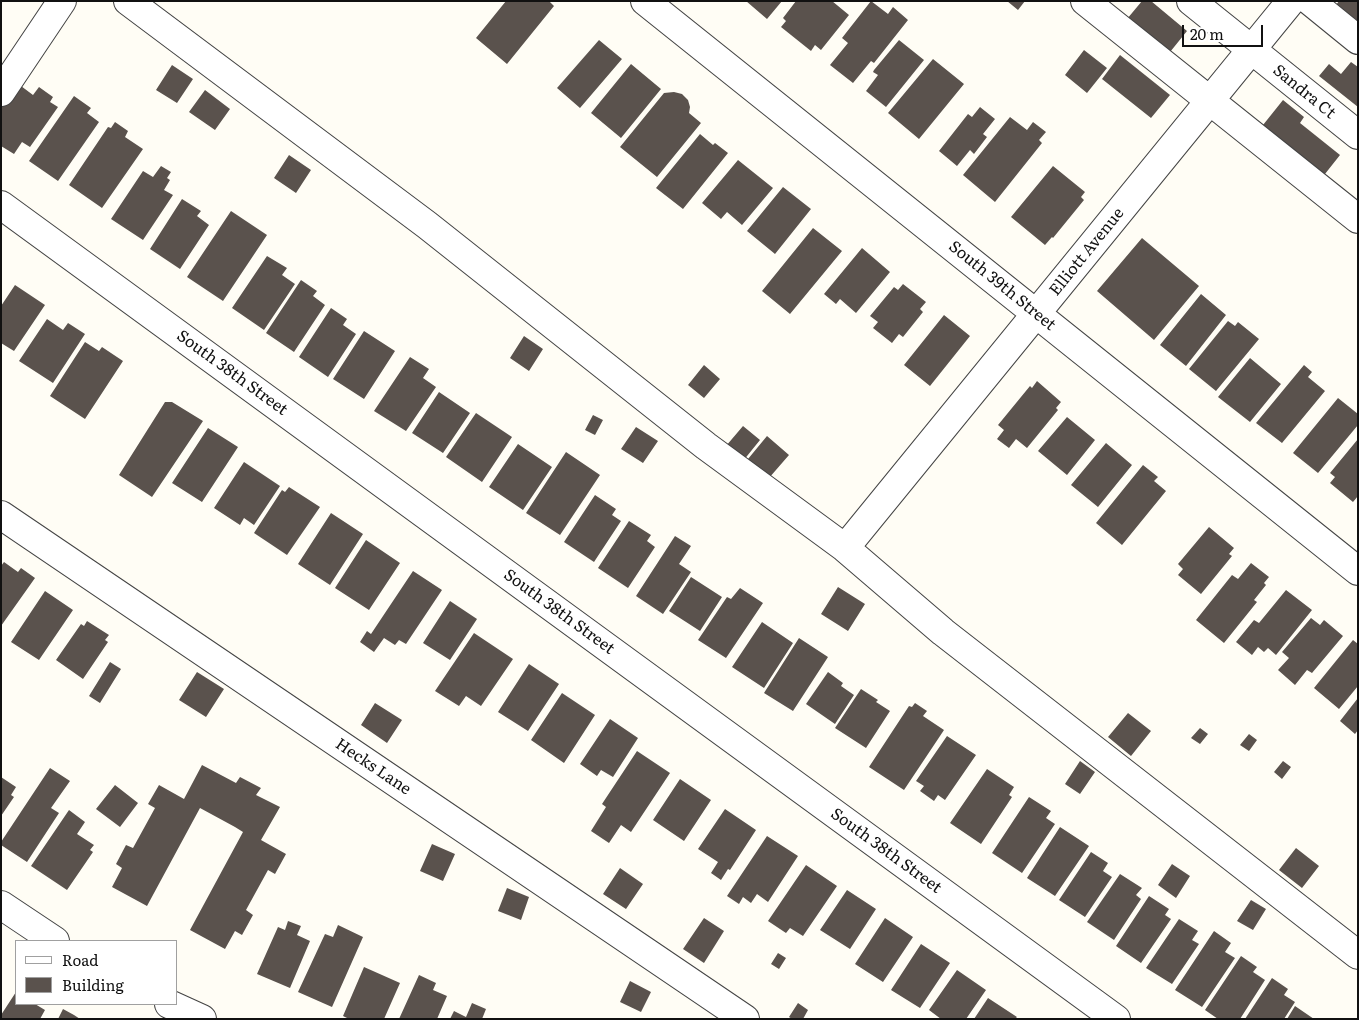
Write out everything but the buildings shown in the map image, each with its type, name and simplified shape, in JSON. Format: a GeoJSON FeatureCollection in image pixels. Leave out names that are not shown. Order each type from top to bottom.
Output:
{"type":"FeatureCollection","features":[{"type":"Feature","properties":{"kind":"street"},"geometry":{"type":"LineString","coordinates":[[1,92],[62,1]]}},
{"type":"Feature","properties":{"kind":"street"},"geometry":{"type":"LineString","coordinates":[[128,1],[427,225],[706,446],[845,548],[943,632],[1358,955]]}},
{"type":"Feature","properties":{"kind":"street","name":"South 39th Street"},"geometry":{"type":"LineString","coordinates":[[645,1],[1358,571]]}},
{"type":"Feature","properties":{"kind":"street"},"geometry":{"type":"LineString","coordinates":[[1085,1],[1358,219]]}},
{"type":"Feature","properties":{"kind":"street","name":"Sandra Ct"},"geometry":{"type":"LineString","coordinates":[[1191,1],[1358,135]]}},
{"type":"Feature","properties":{"kind":"street","name":"Elliott Avenue"},"geometry":{"type":"LineString","coordinates":[[845,548],[1291,1]]}},
{"type":"Feature","properties":{"kind":"street"},"geometry":{"type":"LineString","coordinates":[[1310,1],[1358,40]]}},
{"type":"Feature","properties":{"kind":"street","name":"South 38th Street"},"geometry":{"type":"LineString","coordinates":[[1,205],[1116,1019]]}},
{"type":"Feature","properties":{"kind":"street","name":"Hecks Lane"},"geometry":{"type":"LineString","coordinates":[[1,515],[745,1019]]}},
{"type":"Feature","properties":{"kind":"street"},"geometry":{"type":"LineString","coordinates":[[1,905],[54,940]]}},
{"type":"Feature","properties":{"kind":"street"},"geometry":{"type":"LineString","coordinates":[[171,1005],[202,1019]]}}]}
